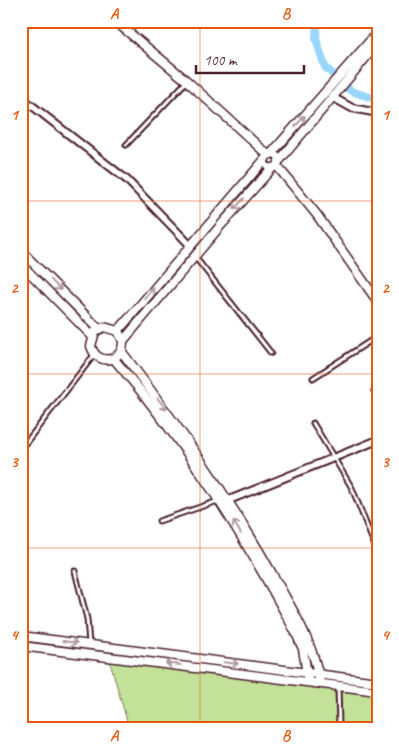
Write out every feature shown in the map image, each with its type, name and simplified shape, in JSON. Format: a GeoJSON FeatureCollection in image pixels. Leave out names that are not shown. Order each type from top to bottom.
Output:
{"type":"FeatureCollection","features":[{"type":"Feature","properties":{"kind":"street"},"geometry":{"type":"LineString","coordinates":[[115,21],[187,80],[268,156],[276,156],[276,165],[317,215],[378,302]]}},
{"type":"Feature","properties":{"kind":"street"},"geometry":{"type":"LineString","coordinates":[[123,341],[194,257],[276,165],[378,32]]}},
{"type":"Feature","properties":{"kind":"street"},"geometry":{"type":"LineString","coordinates":[[345,76],[378,43]]}},
{"type":"Feature","properties":{"kind":"street"},"geometry":{"type":"LineString","coordinates":[[332,93],[352,108],[378,114]]}},
{"type":"Feature","properties":{"kind":"street"},"geometry":{"type":"LineString","coordinates":[[118,331],[268,156],[332,93]]}},
{"type":"Feature","properties":{"kind":"street"},"geometry":{"type":"LineString","coordinates":[[21,97],[127,180],[190,245]]}},
{"type":"Feature","properties":{"kind":"street"},"geometry":{"type":"LineString","coordinates":[[268,156],[267,167],[276,165]]}},
{"type":"Feature","properties":{"kind":"street"},"geometry":{"type":"LineString","coordinates":[[21,251],[99,329]]}},
{"type":"Feature","properties":{"kind":"street"},"geometry":{"type":"LineString","coordinates":[[21,264],[92,336]]}},
{"type":"Feature","properties":{"kind":"street"},"geometry":{"type":"LineString","coordinates":[[122,352],[114,359],[104,360],[95,355],[91,346],[92,336],[99,329],[109,327],[118,331],[123,341],[122,352],[174,421],[229,500],[296,617],[312,651],[320,683]]}},
{"type":"Feature","properties":{"kind":"street"},"geometry":{"type":"LineString","coordinates":[[114,359],[146,396],[220,500],[260,566],[303,649],[308,681]]}},
{"type":"Feature","properties":{"kind":"street"},"geometry":{"type":"LineString","coordinates":[[229,500],[334,456],[378,440]]}},
{"type":"Feature","properties":{"kind":"street"},"geometry":{"type":"LineString","coordinates":[[21,636],[378,682]]}},
{"type":"Feature","properties":{"kind":"street"},"geometry":{"type":"LineString","coordinates":[[21,646],[378,691]]}},
{"type":"Feature","properties":{"kind":"lane"},"geometry":{"type":"LineString","coordinates":[[126,144],[187,80]]}},
{"type":"Feature","properties":{"kind":"lane"},"geometry":{"type":"LineString","coordinates":[[194,257],[271,353]]}},
{"type":"Feature","properties":{"kind":"lane"},"geometry":{"type":"LineString","coordinates":[[314,378],[378,336]]}},
{"type":"Feature","properties":{"kind":"lane"},"geometry":{"type":"LineString","coordinates":[[21,449],[95,355]]}},
{"type":"Feature","properties":{"kind":"lane"},"geometry":{"type":"LineString","coordinates":[[374,392],[378,395]]}},
{"type":"Feature","properties":{"kind":"lane"},"geometry":{"type":"LineString","coordinates":[[313,423],[352,488],[378,554]]}},
{"type":"Feature","properties":{"kind":"lane"},"geometry":{"type":"LineString","coordinates":[[159,521],[220,500]]}},
{"type":"Feature","properties":{"kind":"lane"},"geometry":{"type":"LineString","coordinates":[[75,571],[88,619],[89,644]]}},
{"type":"Feature","properties":{"kind":"lane"},"geometry":{"type":"LineString","coordinates":[[339,676],[339,728]]}},
{"type":"Feature","properties":{"kind":"green space"},"geometry":{"type":"Polygon","coordinates":[[[109,659],[378,692],[378,728],[129,728],[109,659]]]}},
{"type":"Feature","properties":{"kind":"waterway"},"geometry":{"type":"LineString","coordinates":[[317,21],[316,39],[325,67],[351,91],[378,100]]}}]}
